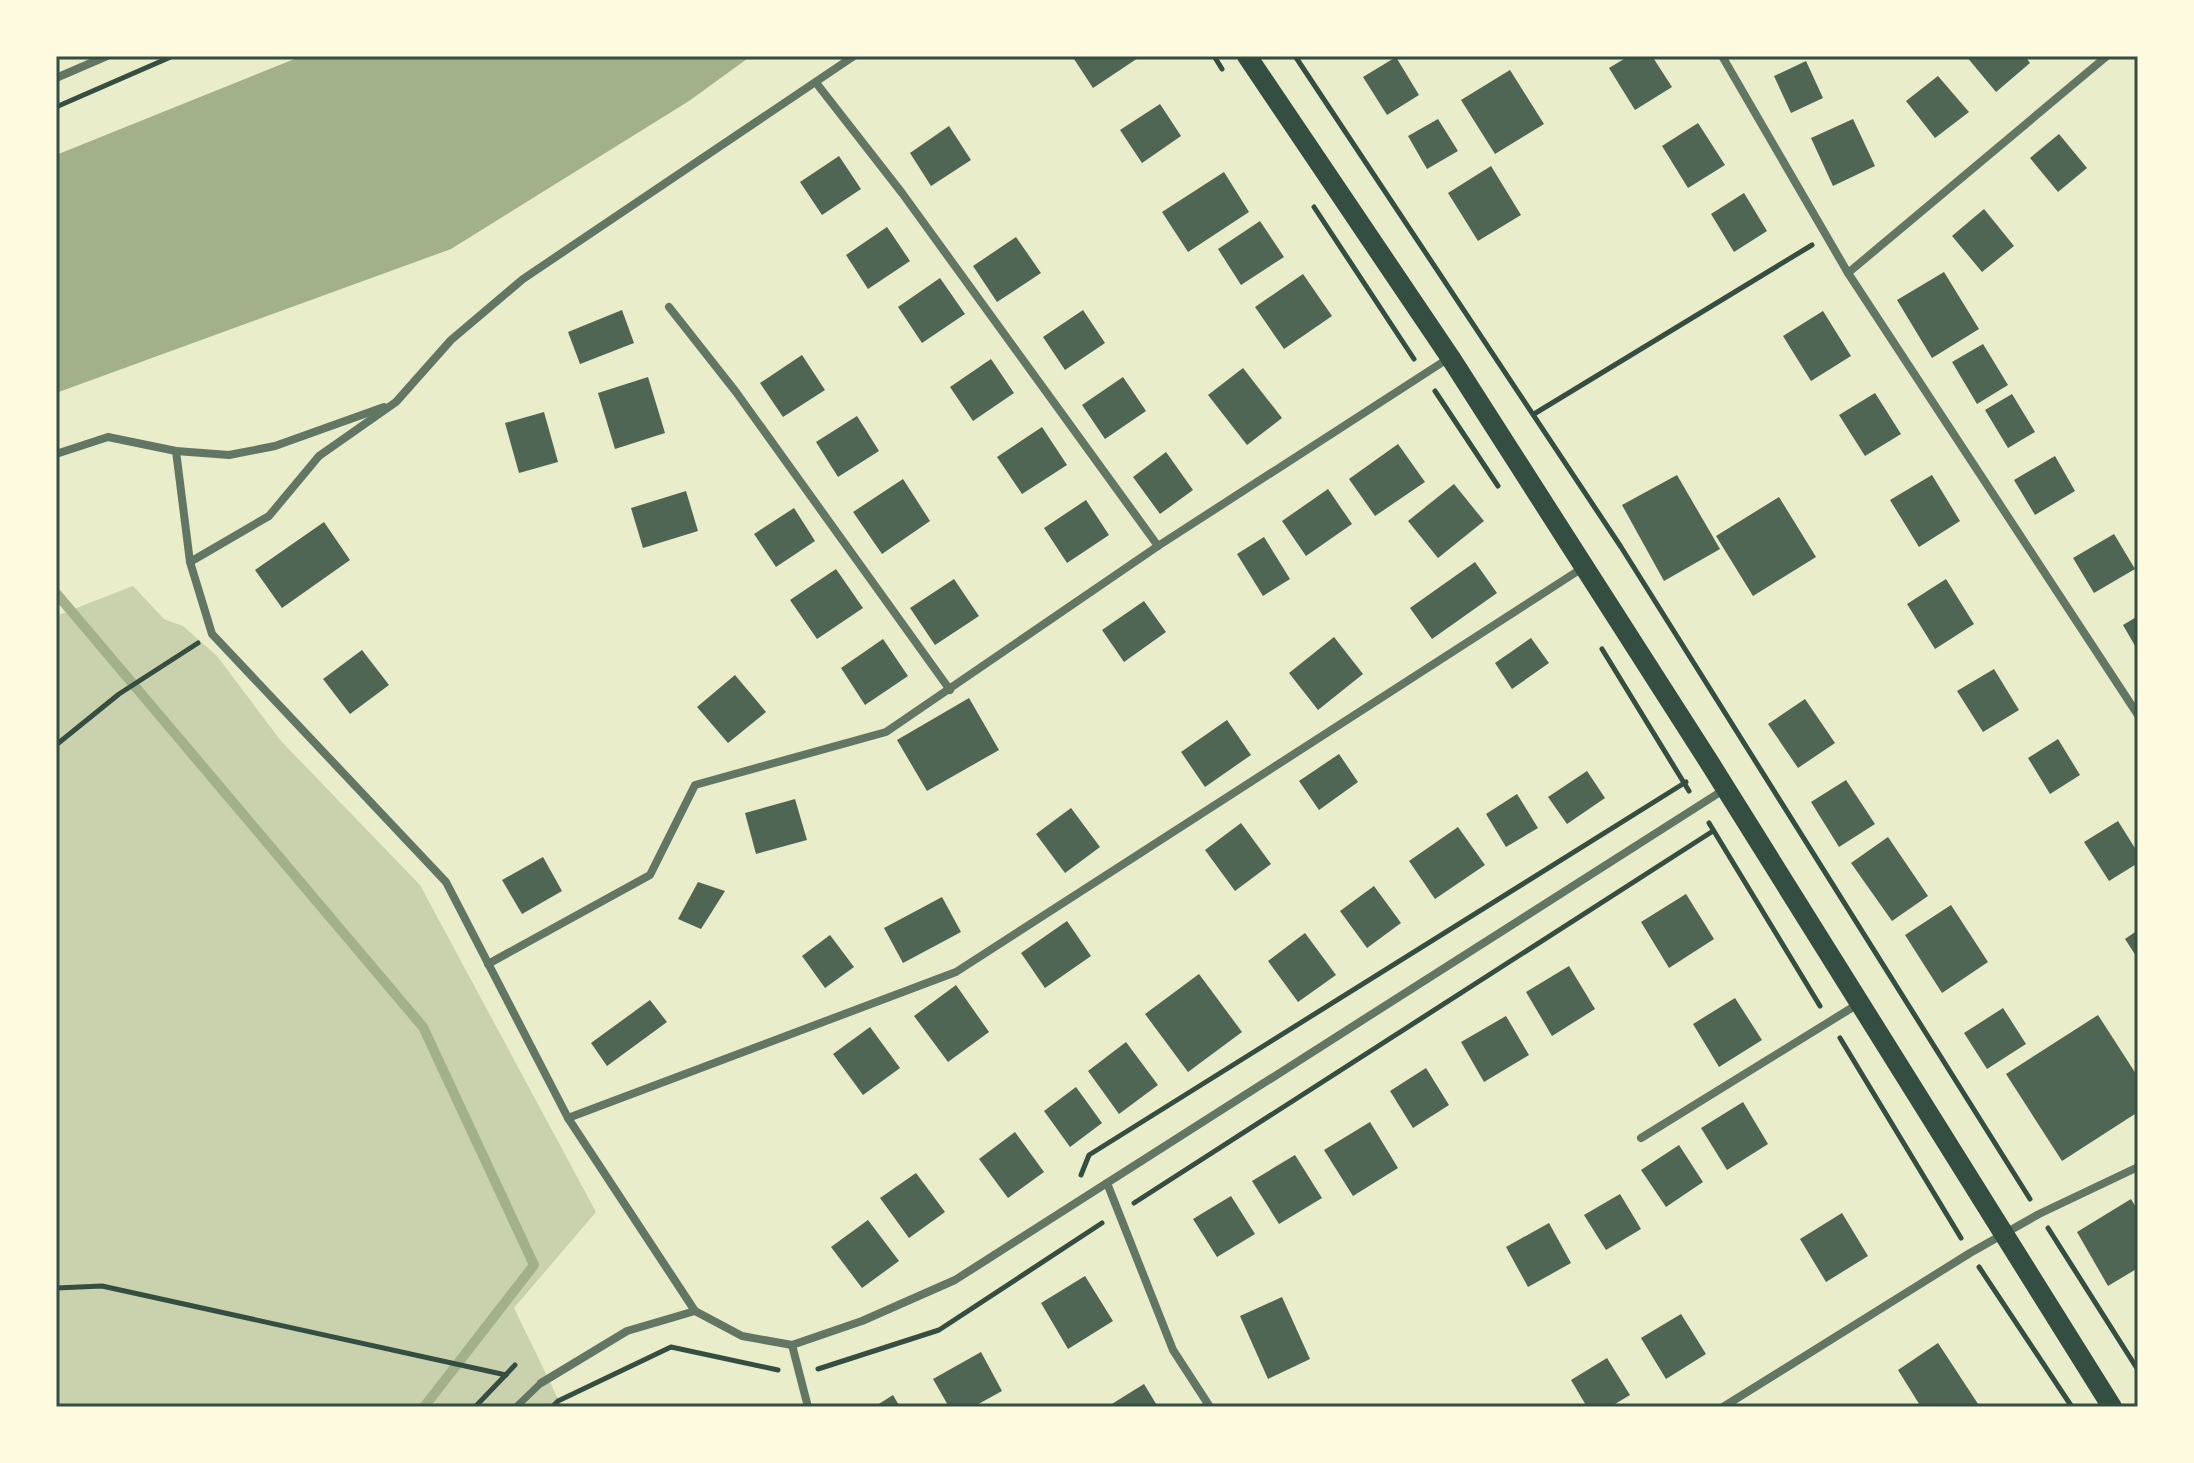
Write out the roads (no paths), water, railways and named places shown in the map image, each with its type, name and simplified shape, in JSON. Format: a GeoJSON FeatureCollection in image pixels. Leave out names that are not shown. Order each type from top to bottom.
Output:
{"type":"FeatureCollection","features":[{"type":"Feature","properties":{"kind":"main road"},"geometry":{"type":"LineString","coordinates":[[1247,56],[1450,357],[1711,765],[2112,1407]]}},
{"type":"Feature","properties":{"kind":"street"},"geometry":{"type":"LineString","coordinates":[[56,78],[107,56]]}},
{"type":"Feature","properties":{"kind":"street"},"geometry":{"type":"LineString","coordinates":[[190,562],[269,516],[319,456],[396,402],[451,340],[523,279],[817,84],[854,56]]}},
{"type":"Feature","properties":{"kind":"street"},"geometry":{"type":"LineString","coordinates":[[1722,56],[1848,273],[2138,715]]}},
{"type":"Feature","properties":{"kind":"street"},"geometry":{"type":"LineString","coordinates":[[1848,273],[2107,56]]}},
{"type":"Feature","properties":{"kind":"street"},"geometry":{"type":"LineString","coordinates":[[817,84],[902,193],[1158,546]]}},
{"type":"Feature","properties":{"kind":"street"},"geometry":{"type":"LineString","coordinates":[[669,307],[736,392],[950,690]]}},
{"type":"Feature","properties":{"kind":"street"},"geometry":{"type":"LineString","coordinates":[[488,964],[650,875],[695,785],[886,732],[1158,546],[1450,357]]}},
{"type":"Feature","properties":{"kind":"street"},"geometry":{"type":"LineString","coordinates":[[56,454],[108,437],[176,451],[229,455],[275,446],[396,402]]}},
{"type":"Feature","properties":{"kind":"street"},"geometry":{"type":"LineString","coordinates":[[176,451],[190,562],[212,634],[446,882],[568,1118],[695,1311],[742,1336],[792,1345],[862,1321],[955,1280],[1726,789]]}},
{"type":"Feature","properties":{"kind":"street"},"geometry":{"type":"LineString","coordinates":[[568,1118],[956,972],[1584,567]]}},
{"type":"Feature","properties":{"kind":"street"},"geometry":{"type":"LineString","coordinates":[[1641,1138],[1860,1003]]}},
{"type":"Feature","properties":{"kind":"street"},"geometry":{"type":"LineString","coordinates":[[1723,1407],[1970,1253],[2039,1214],[2138,1167]]}},
{"type":"Feature","properties":{"kind":"street"},"geometry":{"type":"LineString","coordinates":[[1107,1183],[1173,1350],[1210,1407]]}},
{"type":"Feature","properties":{"kind":"street"},"geometry":{"type":"LineString","coordinates":[[516,1407],[541,1383],[627,1331],[695,1311]]}},
{"type":"Feature","properties":{"kind":"street"},"geometry":{"type":"LineString","coordinates":[[792,1345],[808,1407]]}},
{"type":"Feature","properties":{"kind":"waterway"},"geometry":{"type":"LineString","coordinates":[[56,593],[423,1027],[534,1265],[424,1407]]}}]}
